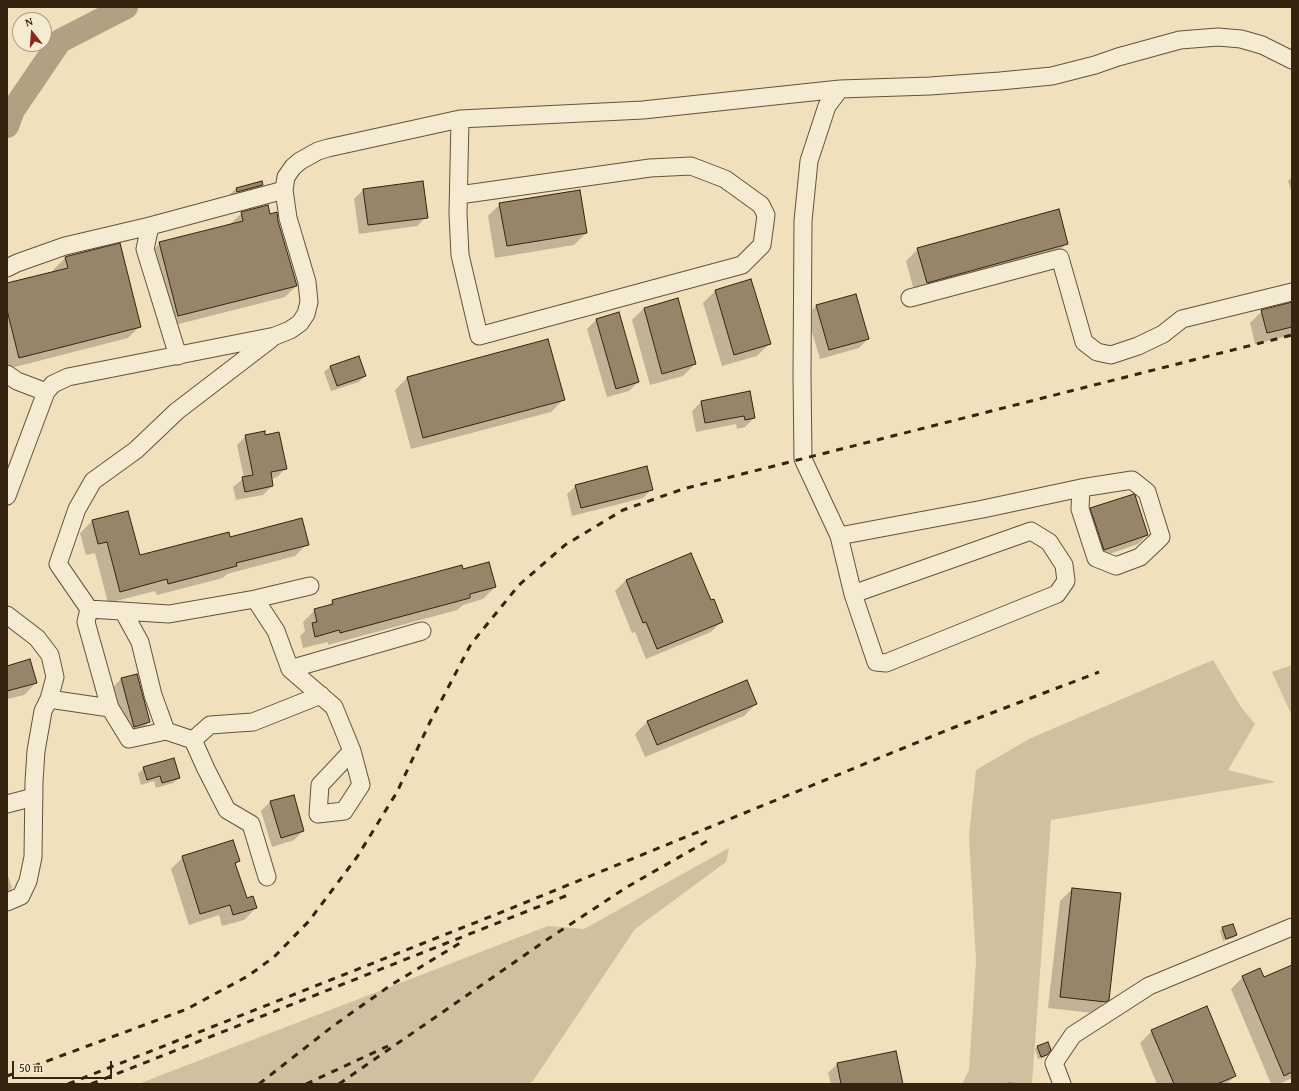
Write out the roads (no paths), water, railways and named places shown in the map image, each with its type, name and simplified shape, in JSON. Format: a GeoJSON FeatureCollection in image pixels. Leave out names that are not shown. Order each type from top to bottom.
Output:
{"type":"FeatureCollection","features":[{"type":"Feature","properties":{"kind":"lane"},"geometry":{"type":"LineString","coordinates":[[7,496],[46,392],[53,384],[68,377],[275,336],[290,330],[300,323],[306,314],[310,302],[307,282],[288,218],[284,190],[286,177],[292,167],[318,151],[460,119],[643,110],[840,89],[930,86],[1052,76],[1095,66],[1118,57],[1180,40],[1218,37],[1241,39],[1262,45],[1292,60]]}},
{"type":"Feature","properties":{"kind":"lane"},"geometry":{"type":"LineString","coordinates":[[840,89],[826,106],[809,161],[803,221],[803,459],[839,536],[853,594],[876,662],[886,663],[1057,594],[1066,581],[1064,565],[1049,542],[1031,531],[853,594]]}},
{"type":"Feature","properties":{"kind":"lane"},"geometry":{"type":"LineString","coordinates":[[458,194],[650,168],[691,166],[725,179],[761,205],[766,215],[762,245],[742,265],[479,336],[460,255],[458,194],[460,119]]}},
{"type":"Feature","properties":{"kind":"lane"},"geometry":{"type":"LineString","coordinates":[[7,268],[65,246],[150,226],[284,190]]}},
{"type":"Feature","properties":{"kind":"lane"},"geometry":{"type":"LineString","coordinates":[[150,226],[145,249],[178,356]]}},
{"type":"Feature","properties":{"kind":"lane"},"geometry":{"type":"LineString","coordinates":[[910,298],[1060,258],[1084,342],[1097,352],[1111,354],[1138,346],[1163,334],[1182,319],[1292,292]]}},
{"type":"Feature","properties":{"kind":"lane"},"geometry":{"type":"LineString","coordinates":[[267,877],[252,824],[227,810],[192,740],[166,730],[129,739],[110,708],[86,622],[89,609],[58,564],[77,509],[93,481],[136,450],[177,411],[275,336]]}},
{"type":"Feature","properties":{"kind":"lane"},"geometry":{"type":"LineString","coordinates":[[7,374],[17,381],[46,392]]}},
{"type":"Feature","properties":{"kind":"lane"},"geometry":{"type":"LineString","coordinates":[[839,536],[982,509],[1081,488],[1132,480],[1147,492],[1161,538],[1140,557],[1116,566],[1096,558],[1080,509],[1081,488]]}},
{"type":"Feature","properties":{"kind":"lane"},"geometry":{"type":"LineString","coordinates":[[89,609],[169,614],[255,599],[310,586]]}},
{"type":"Feature","properties":{"kind":"lane"},"geometry":{"type":"LineString","coordinates":[[255,599],[276,631],[290,669],[334,707],[352,751]]}},
{"type":"Feature","properties":{"kind":"lane"},"geometry":{"type":"LineString","coordinates":[[123,611],[140,642],[153,695],[166,730]]}},
{"type":"Feature","properties":{"kind":"lane"},"geometry":{"type":"LineString","coordinates":[[7,615],[36,638],[50,655],[55,677],[44,711],[36,751],[33,857],[28,880],[21,896],[7,902]]}},
{"type":"Feature","properties":{"kind":"lane"},"geometry":{"type":"LineString","coordinates":[[290,669],[422,631]]}},
{"type":"Feature","properties":{"kind":"lane"},"geometry":{"type":"LineString","coordinates":[[192,740],[210,725],[253,722],[321,695]]}},
{"type":"Feature","properties":{"kind":"lane"},"geometry":{"type":"LineString","coordinates":[[49,699],[110,708]]}},
{"type":"Feature","properties":{"kind":"lane"},"geometry":{"type":"LineString","coordinates":[[7,804],[34,797]]}},
{"type":"Feature","properties":{"kind":"lane"},"geometry":{"type":"LineString","coordinates":[[1062,1084],[1054,1063],[1073,1035],[1149,986],[1292,927]]}},
{"type":"Feature","properties":{"kind":"waterway"},"geometry":{"type":"LineString","coordinates":[[7,126],[13,110],[60,41],[126,7]]}},
{"type":"Feature","properties":{"kind":"railway"},"geometry":{"type":"LineString","coordinates":[[7,1076],[187,1009],[248,976],[274,957],[309,921],[357,857],[397,792],[430,722],[471,644],[519,585],[565,545],[623,510],[683,489],[1292,335]]}},
{"type":"Feature","properties":{"kind":"railway"},"geometry":{"type":"LineString","coordinates":[[68,1084],[502,912],[955,727],[1099,672]]}},
{"type":"Feature","properties":{"kind":"railway"},"geometry":{"type":"LineString","coordinates":[[339,1084],[548,939],[627,887],[709,840]]}},
{"type":"Feature","properties":{"kind":"railway"},"geometry":{"type":"LineString","coordinates":[[91,1084],[568,895]]}},
{"type":"Feature","properties":{"kind":"railway"},"geometry":{"type":"LineString","coordinates":[[259,1084],[333,1026],[391,985],[465,940]]}},
{"type":"Feature","properties":{"kind":"railway"},"geometry":{"type":"LineString","coordinates":[[306,1084],[388,1046]]}}]}
